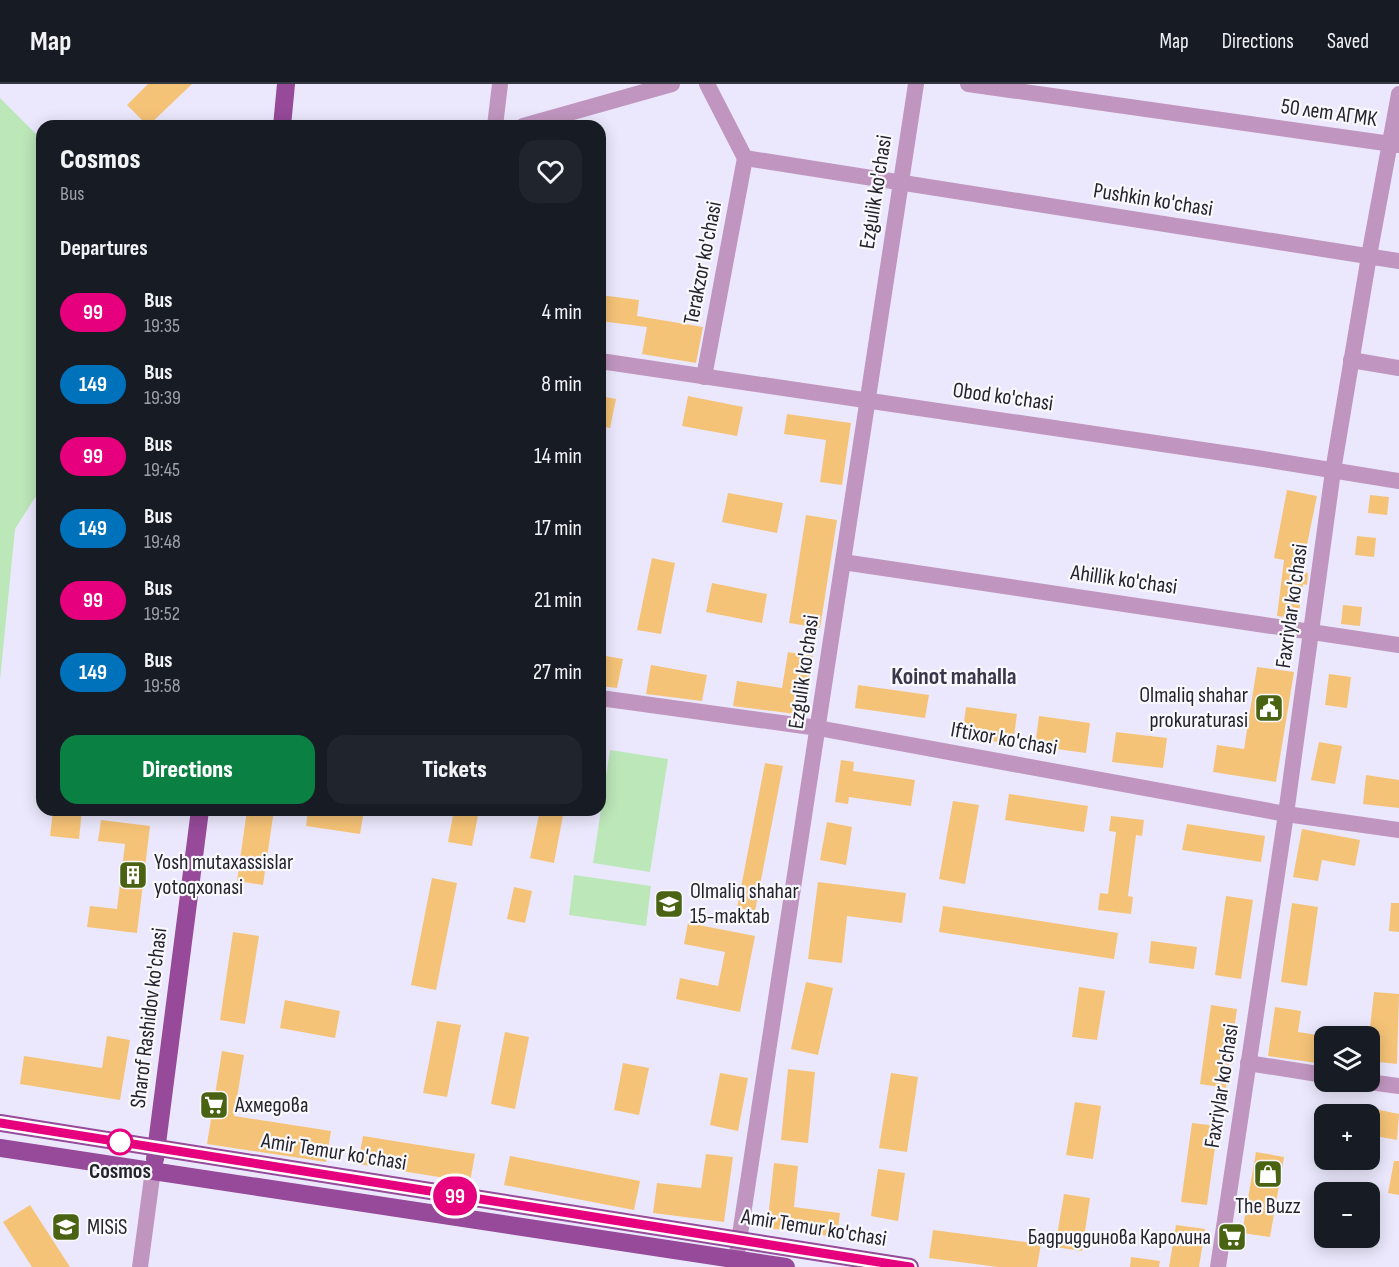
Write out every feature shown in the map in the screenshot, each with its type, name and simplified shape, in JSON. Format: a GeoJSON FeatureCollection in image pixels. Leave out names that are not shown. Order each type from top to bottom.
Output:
{"type":"FeatureCollection","features":[{"type":"Feature","properties":{"kind":"main road"},"geometry":{"type":"LineString","coordinates":[[283,120],[286,84]]}},
{"type":"Feature","properties":{"kind":"main road","name":"Sharof Rashidov ko'chasi"},"geometry":{"type":"LineString","coordinates":[[153,1170],[199,816]]}},
{"type":"Feature","properties":{"kind":"main road","name":"Amir Temur ko'chasi"},"geometry":{"type":"LineString","coordinates":[[0,1123],[156,1148],[786,1267]]}},
{"type":"Feature","properties":{"kind":"main road","name":"Amir Temur ko'chasi"},"geometry":{"type":"LineString","coordinates":[[0,1148],[736,1256],[910,1267]]}},
{"type":"Feature","properties":{"kind":"street"},"geometry":{"type":"LineString","coordinates":[[496,120],[500,84]]}},
{"type":"Feature","properties":{"kind":"street"},"geometry":{"type":"LineString","coordinates":[[544,120],[672,84]]}},
{"type":"Feature","properties":{"kind":"street"},"geometry":{"type":"LineString","coordinates":[[707,84],[745,158],[900,184]]}},
{"type":"Feature","properties":{"kind":"street","name":"Ezgulik ko'chasi"},"geometry":{"type":"LineString","coordinates":[[736,1256],[916,84]]}},
{"type":"Feature","properties":{"kind":"street","name":"50 лет АГМК"},"geometry":{"type":"LineString","coordinates":[[968,84],[1394,145]]}},
{"type":"Feature","properties":{"kind":"street","name":"Faxriylar ko'chasi"},"geometry":{"type":"LineString","coordinates":[[1218,1267],[1286,814],[1333,471],[1369,256],[1394,145],[1399,94]]}},
{"type":"Feature","properties":{"kind":"street","name":"Terakzor ko'chasi"},"geometry":{"type":"LineString","coordinates":[[704,377],[745,158]]}},
{"type":"Feature","properties":{"kind":"street","name":"Pushkin ko'chasi"},"geometry":{"type":"LineString","coordinates":[[900,184],[1399,261]]}},
{"type":"Feature","properties":{"kind":"street"},"geometry":{"type":"LineString","coordinates":[[1351,360],[1399,368]]}},
{"type":"Feature","properties":{"kind":"street","name":"Obod ko'chasi"},"geometry":{"type":"LineString","coordinates":[[606,363],[1399,481]]}},
{"type":"Feature","properties":{"kind":"street","name":"Ahillik ko'chasi"},"geometry":{"type":"LineString","coordinates":[[843,562],[1311,630],[1399,645]]}},
{"type":"Feature","properties":{"kind":"street","name":"Iftixor ko'chasi"},"geometry":{"type":"LineString","coordinates":[[606,699],[818,728],[1286,814],[1399,830]]}},
{"type":"Feature","properties":{"kind":"street"},"geometry":{"type":"LineString","coordinates":[[1248,1063],[1314,1073]]}},
{"type":"Feature","properties":{"kind":"street"},"geometry":{"type":"LineString","coordinates":[[1380,1083],[1399,1086]]}},
{"type":"Feature","properties":{"kind":"street","name":"Sharof Rashidov ko'chasi"},"geometry":{"type":"LineString","coordinates":[[140,1267],[153,1170]]}},
{"type":"Feature","properties":{"kind":"green space"},"geometry":{"type":"Polygon","coordinates":[[[0,98],[36,134],[36,496],[15,529],[0,680],[0,98]]]}},
{"type":"Feature","properties":{"kind":"green space"},"geometry":{"type":"Polygon","coordinates":[[[610,750],[668,759],[650,872],[593,863],[600,816],[606,816],[606,777],[610,750]]]}},
{"type":"Feature","properties":{"kind":"green space"},"geometry":{"type":"Polygon","coordinates":[[[574,875],[651,886],[646,926],[569,915],[574,875]]]}},
{"type":"Feature","properties":{"kind":"building"},"geometry":{"type":"Polygon","coordinates":[[[148,84],[192,84],[154,120],[142,120],[127,105],[148,84]]]}},
{"type":"Feature","properties":{"kind":"building"},"geometry":{"type":"Polygon","coordinates":[[[606,296],[639,300],[637,316],[703,327],[696,363],[642,354],[647,327],[606,322],[606,296]]]}},
{"type":"Feature","properties":{"kind":"building"},"geometry":{"type":"Polygon","coordinates":[[[688,396],[743,407],[737,436],[682,426],[688,396]]]}},
{"type":"Feature","properties":{"kind":"building"},"geometry":{"type":"Polygon","coordinates":[[[606,397],[616,399],[610,428],[606,427],[606,397]]]}},
{"type":"Feature","properties":{"kind":"building"},"geometry":{"type":"Polygon","coordinates":[[[787,414],[851,423],[842,485],[820,482],[826,440],[784,434],[787,414]]]}},
{"type":"Feature","properties":{"kind":"building"},"geometry":{"type":"Polygon","coordinates":[[[1287,490],[1317,496],[1303,564],[1306,565],[1305,572],[1308,573],[1307,585],[1303,584],[1298,619],[1277,616],[1284,560],[1274,558],[1287,490]]]}},
{"type":"Feature","properties":{"kind":"building"},"geometry":{"type":"Polygon","coordinates":[[[728,493],[783,503],[777,533],[722,522],[728,493]]]}},
{"type":"Feature","properties":{"kind":"building"},"geometry":{"type":"Polygon","coordinates":[[[1370,495],[1389,497],[1387,515],[1368,513],[1370,495]]]}},
{"type":"Feature","properties":{"kind":"building"},"geometry":{"type":"Polygon","coordinates":[[[806,515],[837,520],[820,628],[789,623],[806,515]]]}},
{"type":"Feature","properties":{"kind":"building"},"geometry":{"type":"Polygon","coordinates":[[[1357,536],[1376,538],[1374,557],[1355,555],[1357,536]]]}},
{"type":"Feature","properties":{"kind":"building"},"geometry":{"type":"Polygon","coordinates":[[[652,558],[675,563],[661,634],[637,630],[652,558]]]}},
{"type":"Feature","properties":{"kind":"building"},"geometry":{"type":"Polygon","coordinates":[[[712,583],[767,594],[762,623],[706,612],[712,583]]]}},
{"type":"Feature","properties":{"kind":"building"},"geometry":{"type":"Polygon","coordinates":[[[1343,605],[1362,607],[1360,626],[1341,624],[1343,605]]]}},
{"type":"Feature","properties":{"kind":"building"},"geometry":{"type":"Polygon","coordinates":[[[788,652],[813,656],[804,715],[733,706],[737,681],[782,688],[788,652]]]}},
{"type":"Feature","properties":{"kind":"building"},"geometry":{"type":"Polygon","coordinates":[[[606,656],[623,659],[617,688],[606,687],[606,656]]]}},
{"type":"Feature","properties":{"kind":"building"},"geometry":{"type":"Polygon","coordinates":[[[651,665],[707,675],[702,701],[646,694],[651,665]]]}},
{"type":"Feature","properties":{"kind":"building","name":"Olmaliq shahar prokuraturasi"},"geometry":{"type":"Polygon","coordinates":[[[1257,667],[1294,672],[1276,782],[1213,772],[1217,745],[1244,749],[1257,667]]]}},
{"type":"Feature","properties":{"kind":"building"},"geometry":{"type":"Polygon","coordinates":[[[1329,674],[1351,677],[1347,708],[1325,705],[1329,674]]]}},
{"type":"Feature","properties":{"kind":"building"},"geometry":{"type":"Polygon","coordinates":[[[858,685],[929,695],[925,718],[855,708],[858,685]]]}},
{"type":"Feature","properties":{"kind":"building"},"geometry":{"type":"Polygon","coordinates":[[[966,707],[1017,714],[1013,744],[962,737],[966,707]]]}},
{"type":"Feature","properties":{"kind":"building"},"geometry":{"type":"Polygon","coordinates":[[[1039,716],[1090,723],[1086,753],[1035,746],[1039,716]]]}},
{"type":"Feature","properties":{"kind":"building"},"geometry":{"type":"Polygon","coordinates":[[[1116,732],[1167,738],[1163,768],[1112,762],[1116,732]]]}},
{"type":"Feature","properties":{"kind":"building"},"geometry":{"type":"Polygon","coordinates":[[[1319,742],[1342,746],[1335,784],[1311,780],[1319,742]]]}},
{"type":"Feature","properties":{"kind":"building"},"geometry":{"type":"Polygon","coordinates":[[[841,760],[854,762],[853,771],[915,780],[911,806],[849,797],[848,804],[835,802],[841,760]]]}},
{"type":"Feature","properties":{"kind":"building"},"geometry":{"type":"Polygon","coordinates":[[[765,763],[783,766],[755,911],[737,908],[765,763]]]}},
{"type":"Feature","properties":{"kind":"building"},"geometry":{"type":"Polygon","coordinates":[[[1366,775],[1399,780],[1399,808],[1363,804],[1366,775]]]}},
{"type":"Feature","properties":{"kind":"building"},"geometry":{"type":"Polygon","coordinates":[[[1009,794],[1088,806],[1084,832],[1005,820],[1009,794]]]}},
{"type":"Feature","properties":{"kind":"building"},"geometry":{"type":"Polygon","coordinates":[[[953,801],[979,805],[965,884],[939,879],[953,801]]]}},
{"type":"Feature","properties":{"kind":"building"},"geometry":{"type":"Polygon","coordinates":[[[52,816],[81,816],[79,839],[50,836],[52,816]]]}},
{"type":"Feature","properties":{"kind":"building"},"geometry":{"type":"Polygon","coordinates":[[[246,816],[273,816],[263,885],[237,881],[246,816]]]}},
{"type":"Feature","properties":{"kind":"building"},"geometry":{"type":"Polygon","coordinates":[[[307,816],[363,816],[360,834],[306,826],[307,816]]]}},
{"type":"Feature","properties":{"kind":"building"},"geometry":{"type":"Polygon","coordinates":[[[453,816],[478,816],[472,846],[448,842],[453,816]]]}},
{"type":"Feature","properties":{"kind":"building"},"geometry":{"type":"Polygon","coordinates":[[[539,816],[563,816],[554,863],[530,858],[539,816]]]}},
{"type":"Feature","properties":{"kind":"building"},"geometry":{"type":"Polygon","coordinates":[[[1111,816],[1144,820],[1142,836],[1136,835],[1128,896],[1133,897],[1131,914],[1098,910],[1100,893],[1108,894],[1116,832],[1109,831],[1111,816]]]}},
{"type":"Feature","properties":{"kind":"building","name":"Yosh mutaxassislar yotoqxonasi"},"geometry":{"type":"Polygon","coordinates":[[[101,820],[150,826],[137,933],[87,927],[90,906],[117,909],[125,844],[98,841],[101,820]]]}},
{"type":"Feature","properties":{"kind":"building"},"geometry":{"type":"Polygon","coordinates":[[[827,822],[852,827],[846,865],[820,860],[827,822]]]}},
{"type":"Feature","properties":{"kind":"building"},"geometry":{"type":"Polygon","coordinates":[[[1187,824],[1265,836],[1261,862],[1182,850],[1187,824]]]}},
{"type":"Feature","properties":{"kind":"building"},"geometry":{"type":"Polygon","coordinates":[[[1302,829],[1360,840],[1355,866],[1322,860],[1318,881],[1293,877],[1302,829]]]}},
{"type":"Feature","properties":{"kind":"building"},"geometry":{"type":"Polygon","coordinates":[[[432,878],[457,883],[436,990],[411,985],[432,878]]]}},
{"type":"Feature","properties":{"kind":"building"},"geometry":{"type":"Polygon","coordinates":[[[818,882],[906,893],[902,923],[847,916],[842,963],[808,959],[818,882]]]}},
{"type":"Feature","properties":{"kind":"building"},"geometry":{"type":"Polygon","coordinates":[[[514,887],[532,891],[525,923],[507,919],[514,887]]]}},
{"type":"Feature","properties":{"kind":"building"},"geometry":{"type":"Polygon","coordinates":[[[1226,896],[1253,900],[1241,979],[1215,975],[1226,896]]]}},
{"type":"Feature","properties":{"kind":"building"},"geometry":{"type":"Polygon","coordinates":[[[1292,903],[1318,907],[1307,986],[1281,982],[1292,903]]]}},
{"type":"Feature","properties":{"kind":"building"},"geometry":{"type":"Polygon","coordinates":[[[1391,903],[1399,903],[1399,932],[1389,931],[1391,903]]]}},
{"type":"Feature","properties":{"kind":"building"},"geometry":{"type":"Polygon","coordinates":[[[943,906],[1118,933],[1114,959],[939,932],[943,906]]]}},
{"type":"Feature","properties":{"kind":"building"},"geometry":{"type":"Polygon","coordinates":[[[688,923],[755,936],[740,1012],[676,999],[680,978],[718,986],[725,952],[684,944],[688,923]]]}},
{"type":"Feature","properties":{"kind":"building"},"geometry":{"type":"Polygon","coordinates":[[[233,932],[259,936],[245,1024],[220,1020],[233,932]]]}},
{"type":"Feature","properties":{"kind":"building"},"geometry":{"type":"Polygon","coordinates":[[[1151,941],[1197,947],[1194,969],[1149,963],[1151,941]]]}},
{"type":"Feature","properties":{"kind":"building"},"geometry":{"type":"Polygon","coordinates":[[[806,982],[833,988],[818,1055],[791,1049],[806,982]]]}},
{"type":"Feature","properties":{"kind":"building"},"geometry":{"type":"Polygon","coordinates":[[[1079,987],[1105,991],[1097,1040],[1072,1037],[1079,987]]]}},
{"type":"Feature","properties":{"kind":"building"},"geometry":{"type":"Polygon","coordinates":[[[1374,992],[1399,994],[1397,1064],[1380,1062],[1380,1026],[1370,1026],[1374,992]]]}},
{"type":"Feature","properties":{"kind":"building"},"geometry":{"type":"Polygon","coordinates":[[[285,1000],[340,1011],[335,1038],[280,1028],[285,1000]]]}},
{"type":"Feature","properties":{"kind":"building"},"geometry":{"type":"Polygon","coordinates":[[[1211,1005],[1237,1009],[1226,1088],[1200,1084],[1211,1005]]]}},
{"type":"Feature","properties":{"kind":"building"},"geometry":{"type":"Polygon","coordinates":[[[1275,1007],[1301,1011],[1298,1032],[1314,1034],[1314,1063],[1268,1056],[1275,1007]]]}},
{"type":"Feature","properties":{"kind":"building"},"geometry":{"type":"Polygon","coordinates":[[[437,1021],[461,1025],[447,1097],[423,1093],[437,1021]]]}},
{"type":"Feature","properties":{"kind":"building"},"geometry":{"type":"Polygon","coordinates":[[[505,1032],[529,1037],[515,1109],[491,1104],[505,1032]]]}},
{"type":"Feature","properties":{"kind":"building"},"geometry":{"type":"Polygon","coordinates":[[[107,1036],[130,1040],[120,1100],[20,1084],[24,1056],[102,1068],[107,1036]]]}},
{"type":"Feature","properties":{"kind":"building"},"geometry":{"type":"Polygon","coordinates":[[[222,1051],[244,1055],[234,1116],[331,1131],[326,1162],[207,1144],[222,1051]]]}},
{"type":"Feature","properties":{"kind":"building"},"geometry":{"type":"Polygon","coordinates":[[[623,1063],[649,1068],[639,1115],[614,1110],[623,1063]]]}},
{"type":"Feature","properties":{"kind":"building"},"geometry":{"type":"Polygon","coordinates":[[[788,1069],[815,1072],[808,1143],[781,1140],[788,1069]]]}},
{"type":"Feature","properties":{"kind":"building"},"geometry":{"type":"Polygon","coordinates":[[[720,1073],[748,1078],[738,1131],[710,1125],[720,1073]]]}},
{"type":"Feature","properties":{"kind":"building"},"geometry":{"type":"Polygon","coordinates":[[[891,1073],[918,1077],[907,1152],[879,1148],[891,1073]]]}},
{"type":"Feature","properties":{"kind":"building"},"geometry":{"type":"Polygon","coordinates":[[[1075,1102],[1101,1106],[1093,1159],[1066,1155],[1075,1102]]]}},
{"type":"Feature","properties":{"kind":"building"},"geometry":{"type":"Polygon","coordinates":[[[1380,1110],[1399,1114],[1397,1140],[1380,1137],[1380,1110]]]}},
{"type":"Feature","properties":{"kind":"building"},"geometry":{"type":"Polygon","coordinates":[[[1192,1123],[1218,1126],[1207,1205],[1181,1202],[1192,1123]]]}},
{"type":"Feature","properties":{"kind":"building"},"geometry":{"type":"Polygon","coordinates":[[[363,1136],[475,1154],[470,1182],[358,1164],[363,1136]]]}},
{"type":"Feature","properties":{"kind":"building"},"geometry":{"type":"Polygon","coordinates":[[[1256,1152],[1284,1157],[1270,1237],[1242,1233],[1256,1152]]]}},
{"type":"Feature","properties":{"kind":"building"},"geometry":{"type":"Polygon","coordinates":[[[706,1154],[733,1157],[724,1222],[653,1213],[657,1183],[701,1188],[706,1154]]]}},
{"type":"Feature","properties":{"kind":"building"},"geometry":{"type":"Polygon","coordinates":[[[510,1156],[640,1181],[634,1210],[504,1185],[510,1156]]]}},
{"type":"Feature","properties":{"kind":"building"},"geometry":{"type":"Polygon","coordinates":[[[1394,1161],[1399,1161],[1399,1195],[1388,1193],[1394,1161]]]}},
{"type":"Feature","properties":{"kind":"building"},"geometry":{"type":"Polygon","coordinates":[[[774,1163],[798,1166],[794,1207],[840,1213],[837,1237],[767,1228],[774,1163]]]}},
{"type":"Feature","properties":{"kind":"building"},"geometry":{"type":"Polygon","coordinates":[[[878,1169],[905,1173],[898,1221],[871,1216],[878,1169]]]}},
{"type":"Feature","properties":{"kind":"building"},"geometry":{"type":"Polygon","coordinates":[[[1064,1194],[1090,1198],[1082,1251],[1055,1247],[1064,1194]]]}},
{"type":"Feature","properties":{"kind":"building"},"geometry":{"type":"Polygon","coordinates":[[[30,1205],[70,1267],[32,1267],[3,1222],[30,1205]]]}},
{"type":"Feature","properties":{"kind":"building"},"geometry":{"type":"Polygon","coordinates":[[[1176,1225],[1205,1229],[1199,1267],[1169,1267],[1176,1225]]]}},
{"type":"Feature","properties":{"kind":"building"},"geometry":{"type":"Polygon","coordinates":[[[933,1230],[1041,1244],[1037,1267],[998,1267],[929,1258],[933,1230]]]}},
{"type":"Feature","properties":{"kind":"building"},"geometry":{"type":"Polygon","coordinates":[[[1131,1257],[1160,1261],[1159,1267],[1130,1267],[1131,1257]]]}},
{"type":"Feature","properties":{"kind":"bus line","name":"99"},"geometry":{"type":"LineString","coordinates":[[0,1123],[910,1267]]}},
{"type":"Feature","properties":{"kind":"place","name":"Olmaliq shahar prokuraturasi"},"geometry":{"type":"Point","coordinates":[1269,708]}},
{"type":"Feature","properties":{"kind":"place","name":"Yosh mutaxassislar yotoqxonasi"},"geometry":{"type":"Point","coordinates":[133,875]}},
{"type":"Feature","properties":{"kind":"place","name":"Olmaliq shahar 15-maktab"},"geometry":{"type":"Point","coordinates":[669,904]}},
{"type":"Feature","properties":{"kind":"place","name":"Ахмедова"},"geometry":{"type":"Point","coordinates":[214,1105]}},
{"type":"Feature","properties":{"kind":"place","name":"Cosmos"},"geometry":{"type":"Point","coordinates":[120,1142]}},
{"type":"Feature","properties":{"kind":"place","name":"The Buzz"},"geometry":{"type":"Point","coordinates":[1268,1174]}},
{"type":"Feature","properties":{"kind":"place","name":"MISiS"},"geometry":{"type":"Point","coordinates":[66,1227]}},
{"type":"Feature","properties":{"kind":"place","name":"Бадриддинова Каролина"},"geometry":{"type":"Point","coordinates":[1232,1237]}},
{"type":"Feature","properties":{"kind":"district","name":"Koinot mahalla"},"geometry":{"type":"Point","coordinates":[954,676]}}]}
